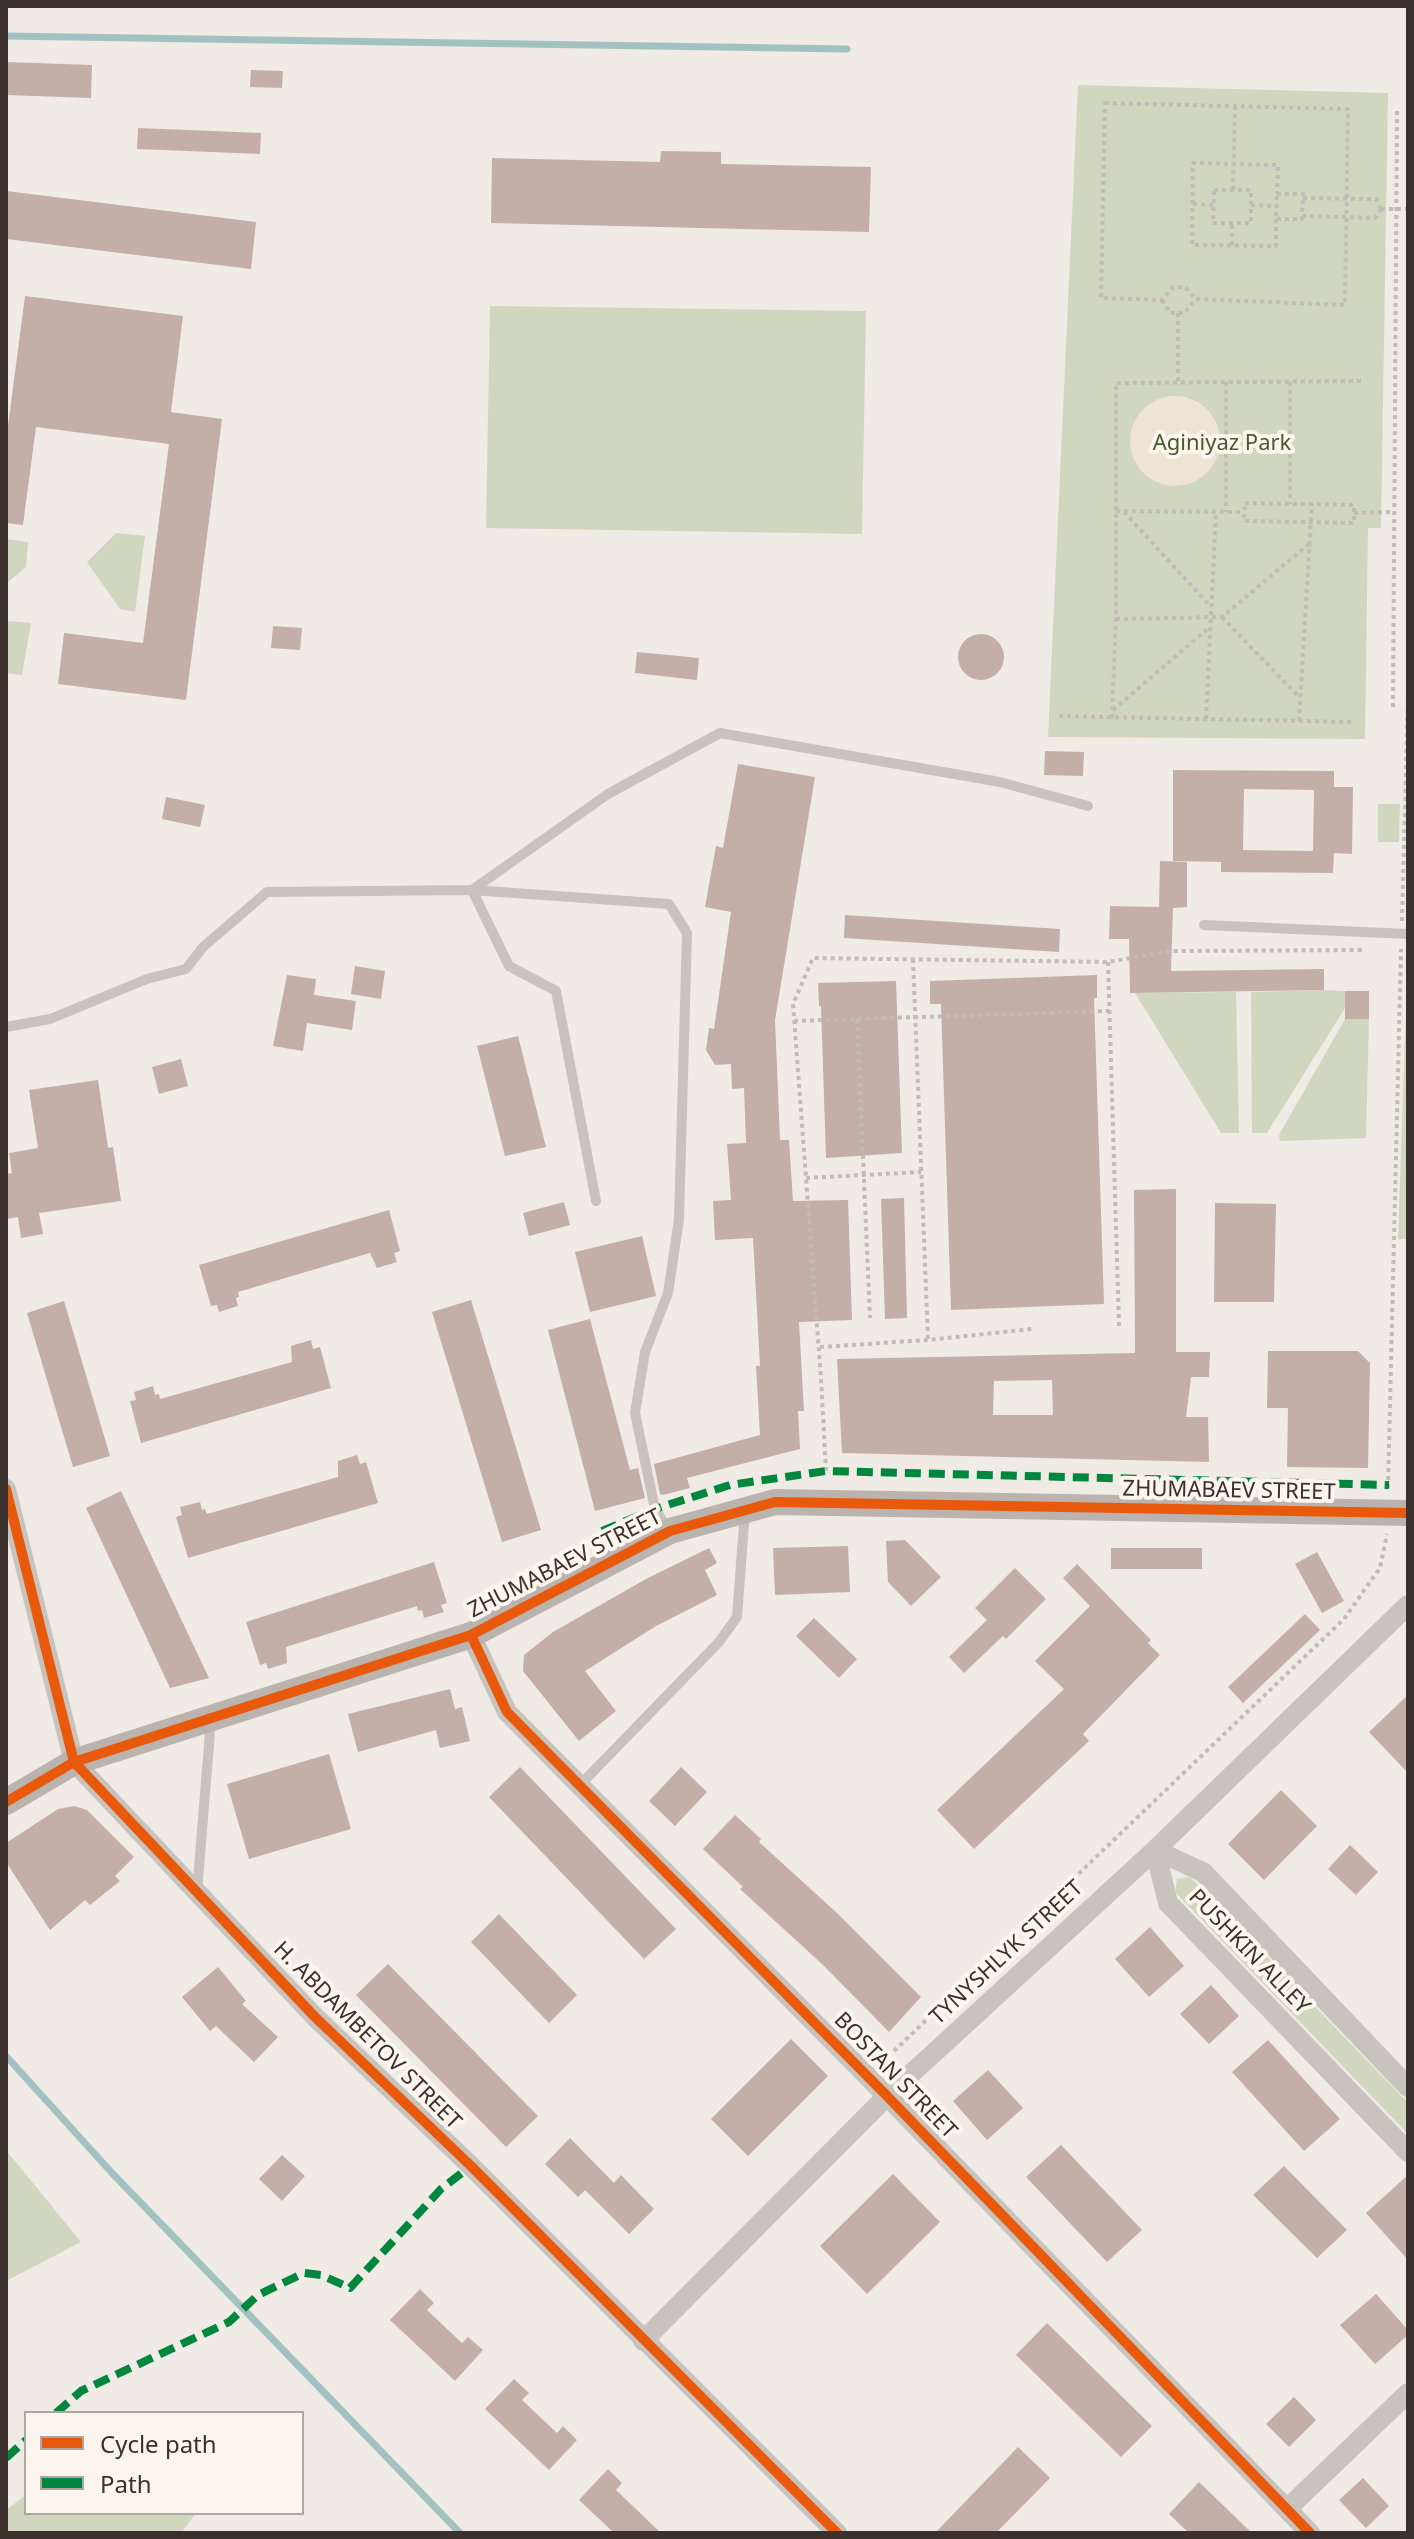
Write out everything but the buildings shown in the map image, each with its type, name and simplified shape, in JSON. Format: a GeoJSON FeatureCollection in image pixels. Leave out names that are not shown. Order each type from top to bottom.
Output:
{"type":"FeatureCollection","features":[{"type":"Feature","properties":{"kind":"street","name":"H. ABDAMBETOV STREET"},"geometry":{"type":"LineString","coordinates":[[6,1489],[74,1762],[315,2017],[471,2166],[837,2533]]}},
{"type":"Feature","properties":{"kind":"street","name":"ZHUMABAEV STREET"},"geometry":{"type":"LineString","coordinates":[[6,1802],[74,1762],[471,1635],[670,1531],[745,1508],[775,1502],[1398,1505]]}},
{"type":"Feature","properties":{"kind":"street","name":"TYNYSHLYK STREET"},"geometry":{"type":"LineString","coordinates":[[643,2341],[887,2096],[1155,1850],[1408,1605]]}},
{"type":"Feature","properties":{"kind":"street","name":"BOSTAN STREET"},"geometry":{"type":"LineString","coordinates":[[471,1635],[507,1712],[887,2096],[1310,2533]]}},
{"type":"Feature","properties":{"kind":"street","name":"PUSHKIN ALLEY"},"geometry":{"type":"LineString","coordinates":[[1155,1850],[1203,1872],[1408,2087]]}},
{"type":"Feature","properties":{"kind":"street","name":"PUSHKIN ALLEY"},"geometry":{"type":"LineString","coordinates":[[1155,1850],[1168,1903],[1408,2152]]}},
{"type":"Feature","properties":{"kind":"street"},"geometry":{"type":"LineString","coordinates":[[1287,2509],[1408,2393]]}},
{"type":"Feature","properties":{"kind":"lane"},"geometry":{"type":"LineString","coordinates":[[472,890],[608,794],[720,733],[1000,782],[1088,806]]}},
{"type":"Feature","properties":{"kind":"lane"},"geometry":{"type":"LineString","coordinates":[[472,890],[509,966],[556,991],[596,1201]]}},
{"type":"Feature","properties":{"kind":"lane"},"geometry":{"type":"LineString","coordinates":[[6,1027],[50,1019],[147,979],[186,969],[203,947],[267,892],[472,890],[669,904],[687,933],[679,1219],[668,1293],[645,1352],[635,1413],[655,1509],[670,1531]]}},
{"type":"Feature","properties":{"kind":"lane"},"geometry":{"type":"LineString","coordinates":[[1204,925],[1405,934]]}},
{"type":"Feature","properties":{"kind":"lane"},"geometry":{"type":"LineString","coordinates":[[580,1785],[719,1642],[737,1617],[745,1508]]}},
{"type":"Feature","properties":{"kind":"lane"},"geometry":{"type":"LineString","coordinates":[[197,1892],[211,1718]]}},
{"type":"Feature","properties":{"kind":"path"},"geometry":{"type":"LineString","coordinates":[[1105,103],[1348,109],[1345,305],[1195,299],[1185,287],[1173,287],[1162,300],[1101,298],[1105,103]]}},
{"type":"Feature","properties":{"kind":"path"},"geometry":{"type":"LineString","coordinates":[[1233,190],[1235,106]]}},
{"type":"Feature","properties":{"kind":"path"},"geometry":{"type":"LineString","coordinates":[[1393,707],[1397,108]]}},
{"type":"Feature","properties":{"kind":"path"},"geometry":{"type":"LineString","coordinates":[[1193,163],[1278,165],[1277,194],[1276,246],[1192,245],[1193,163]]}},
{"type":"Feature","properties":{"kind":"path"},"geometry":{"type":"LineString","coordinates":[[1214,190],[1251,190],[1251,223],[1213,223],[1214,205],[1214,190]]}},
{"type":"Feature","properties":{"kind":"path"},"geometry":{"type":"LineString","coordinates":[[1276,219],[1302,219],[1303,198],[1303,194],[1277,194]]}},
{"type":"Feature","properties":{"kind":"path"},"geometry":{"type":"LineString","coordinates":[[1303,198],[1376,199],[1381,209]]}},
{"type":"Feature","properties":{"kind":"path"},"geometry":{"type":"LineString","coordinates":[[1193,204],[1214,205]]}},
{"type":"Feature","properties":{"kind":"path"},"geometry":{"type":"LineString","coordinates":[[1251,205],[1277,206]]}},
{"type":"Feature","properties":{"kind":"path"},"geometry":{"type":"LineString","coordinates":[[1381,209],[1408,209]]}},
{"type":"Feature","properties":{"kind":"path"},"geometry":{"type":"LineString","coordinates":[[1302,216],[1375,218],[1381,209]]}},
{"type":"Feature","properties":{"kind":"path"},"geometry":{"type":"LineString","coordinates":[[1232,224],[1232,245]]}},
{"type":"Feature","properties":{"kind":"path"},"geometry":{"type":"LineString","coordinates":[[1162,300],[1170,313],[1185,313],[1195,299]]}},
{"type":"Feature","properties":{"kind":"path"},"geometry":{"type":"LineString","coordinates":[[1178,313],[1178,383]]}},
{"type":"Feature","properties":{"kind":"path"},"geometry":{"type":"LineString","coordinates":[[1112,718],[1116,619],[1116,383],[1365,381]]}},
{"type":"Feature","properties":{"kind":"path"},"geometry":{"type":"LineString","coordinates":[[1226,382],[1226,512]]}},
{"type":"Feature","properties":{"kind":"path"},"geometry":{"type":"LineString","coordinates":[[1290,382],[1290,504]]}},
{"type":"Feature","properties":{"kind":"path"},"geometry":{"type":"LineString","coordinates":[[1245,503],[1312,504],[1354,505],[1354,523],[1244,521],[1245,503]]}},
{"type":"Feature","properties":{"kind":"path"},"geometry":{"type":"LineString","coordinates":[[1299,721],[1312,504]]}},
{"type":"Feature","properties":{"kind":"path"},"geometry":{"type":"LineString","coordinates":[[1116,511],[1244,512]]}},
{"type":"Feature","properties":{"kind":"path"},"geometry":{"type":"LineString","coordinates":[[1124,512],[1211,607]]}},
{"type":"Feature","properties":{"kind":"path"},"geometry":{"type":"LineString","coordinates":[[1354,513],[1394,512]]}},
{"type":"Feature","properties":{"kind":"path"},"geometry":{"type":"LineString","coordinates":[[1206,719],[1216,513]]}},
{"type":"Feature","properties":{"kind":"path"},"geometry":{"type":"LineString","coordinates":[[1116,619],[1222,617],[1310,543]]}},
{"type":"Feature","properties":{"kind":"path"},"geometry":{"type":"LineString","coordinates":[[1222,617],[1300,698]]}},
{"type":"Feature","properties":{"kind":"path"},"geometry":{"type":"LineString","coordinates":[[1113,710],[1210,627]]}},
{"type":"Feature","properties":{"kind":"path"},"geometry":{"type":"LineString","coordinates":[[1398,1505],[1401,950],[1405,934],[1408,695]]}},
{"type":"Feature","properties":{"kind":"path"},"geometry":{"type":"LineString","coordinates":[[1059,716],[1351,722]]}},
{"type":"Feature","properties":{"kind":"path"},"geometry":{"type":"LineString","coordinates":[[826,1471],[793,1004],[813,958],[1108,962],[1172,951],[1371,950]]}},
{"type":"Feature","properties":{"kind":"path"},"geometry":{"type":"LineString","coordinates":[[1386,950],[1401,950]]}},
{"type":"Feature","properties":{"kind":"path"},"geometry":{"type":"LineString","coordinates":[[913,959],[928,1340]]}},
{"type":"Feature","properties":{"kind":"path"},"geometry":{"type":"LineString","coordinates":[[1108,962],[1119,1326]]}},
{"type":"Feature","properties":{"kind":"path"},"geometry":{"type":"LineString","coordinates":[[794,1021],[1109,1011]]}},
{"type":"Feature","properties":{"kind":"path"},"geometry":{"type":"LineString","coordinates":[[857,1019],[870,1318]]}},
{"type":"Feature","properties":{"kind":"path"},"geometry":{"type":"LineString","coordinates":[[806,1178],[921,1172]]}},
{"type":"Feature","properties":{"kind":"path"},"geometry":{"type":"LineString","coordinates":[[819,1347],[1032,1329]]}},
{"type":"Feature","properties":{"kind":"path"},"geometry":{"type":"LineString","coordinates":[[894,2051],[1344,1619],[1380,1568],[1388,1532]]}},
{"type":"Feature","properties":{"kind":"green space","name":"Aginiyaz Park"},"geometry":{"type":"Polygon","coordinates":[[[1078,85],[1388,93],[1381,528],[1368,528],[1365,739],[1048,737],[1078,85]]]}},
{"type":"Feature","properties":{"kind":"green space"},"geometry":{"type":"Polygon","coordinates":[[[490,306],[866,311],[862,534],[486,528],[490,306]]]}},
{"type":"Feature","properties":{"kind":"green space"},"geometry":{"type":"Polygon","coordinates":[[[116,533],[145,536],[135,612],[120,609],[87,562],[116,533]]]}},
{"type":"Feature","properties":{"kind":"green space"},"geometry":{"type":"Polygon","coordinates":[[[6,539],[28,542],[26,567],[6,584],[6,539]]]}},
{"type":"Feature","properties":{"kind":"green space"},"geometry":{"type":"Polygon","coordinates":[[[6,623],[31,623],[22,675],[6,673],[6,623]]]}},
{"type":"Feature","properties":{"kind":"green space"},"geometry":{"type":"Polygon","coordinates":[[[1378,804],[1400,804],[1399,842],[1378,842],[1378,804]]]}},
{"type":"Feature","properties":{"kind":"green space"},"geometry":{"type":"Polygon","coordinates":[[[1408,950],[1408,1239],[1398,1239],[1408,950]]]}},
{"type":"Feature","properties":{"kind":"green space"},"geometry":{"type":"Polygon","coordinates":[[[1345,991],[1345,1008],[1267,1133],[1252,1133],[1251,992],[1345,991]]]}},
{"type":"Feature","properties":{"kind":"green space"},"geometry":{"type":"Polygon","coordinates":[[[1236,992],[1239,1133],[1221,1133],[1135,993],[1236,992]]]}},
{"type":"Feature","properties":{"kind":"green space"},"geometry":{"type":"Polygon","coordinates":[[[1345,1019],[1369,1019],[1366,1138],[1280,1141],[1279,1135],[1345,1019]]]}},
{"type":"Feature","properties":{"kind":"green space"},"geometry":{"type":"Polygon","coordinates":[[[1190,1877],[1408,2103],[1408,2134],[1175,1892],[1177,1879],[1190,1877]]]}},
{"type":"Feature","properties":{"kind":"green space"},"geometry":{"type":"Polygon","coordinates":[[[6,2150],[81,2242],[6,2281],[6,2150]]]}},
{"type":"Feature","properties":{"kind":"green space"},"geometry":{"type":"Polygon","coordinates":[[[24,2496],[24,2515],[194,2515],[181,2533],[6,2533],[6,2510],[24,2496]]]}},
{"type":"Feature","properties":{"kind":"shaded area"},"geometry":{"type":"Polygon","coordinates":[[[1175,396],[1200,404],[1212,416],[1220,441],[1212,466],[1200,478],[1175,486],[1150,478],[1138,466],[1130,441],[1138,416],[1150,404],[1175,396]]]}},
{"type":"Feature","properties":{"kind":"waterway"},"geometry":{"type":"LineString","coordinates":[[6,36],[847,49]]}},
{"type":"Feature","properties":{"kind":"waterway"},"geometry":{"type":"LineString","coordinates":[[6,2056],[112,2173],[460,2533]]}},
{"type":"Feature","properties":{"kind":"marked path"},"geometry":{"type":"LineString","coordinates":[[602,1531],[655,1509],[730,1485],[826,1471],[1389,1485]]}},
{"type":"Feature","properties":{"kind":"marked path"},"geometry":{"type":"LineString","coordinates":[[58,2411],[81,2391],[229,2322],[258,2295],[304,2273],[321,2275],[350,2288],[441,2189],[471,2166]]}},
{"type":"Feature","properties":{"kind":"marked path"},"geometry":{"type":"LineString","coordinates":[[6,2458],[24,2442]]}},
{"type":"Feature","properties":{"kind":"cycle path"},"geometry":{"type":"LineString","coordinates":[[6,1489],[74,1762],[315,2017],[471,2166],[837,2533]]}},
{"type":"Feature","properties":{"kind":"cycle path"},"geometry":{"type":"LineString","coordinates":[[6,1802],[74,1762],[471,1635],[670,1531],[775,1502],[1408,1513]]}},
{"type":"Feature","properties":{"kind":"cycle path"},"geometry":{"type":"LineString","coordinates":[[471,1635],[507,1712],[887,2096],[1310,2533]]}}]}
